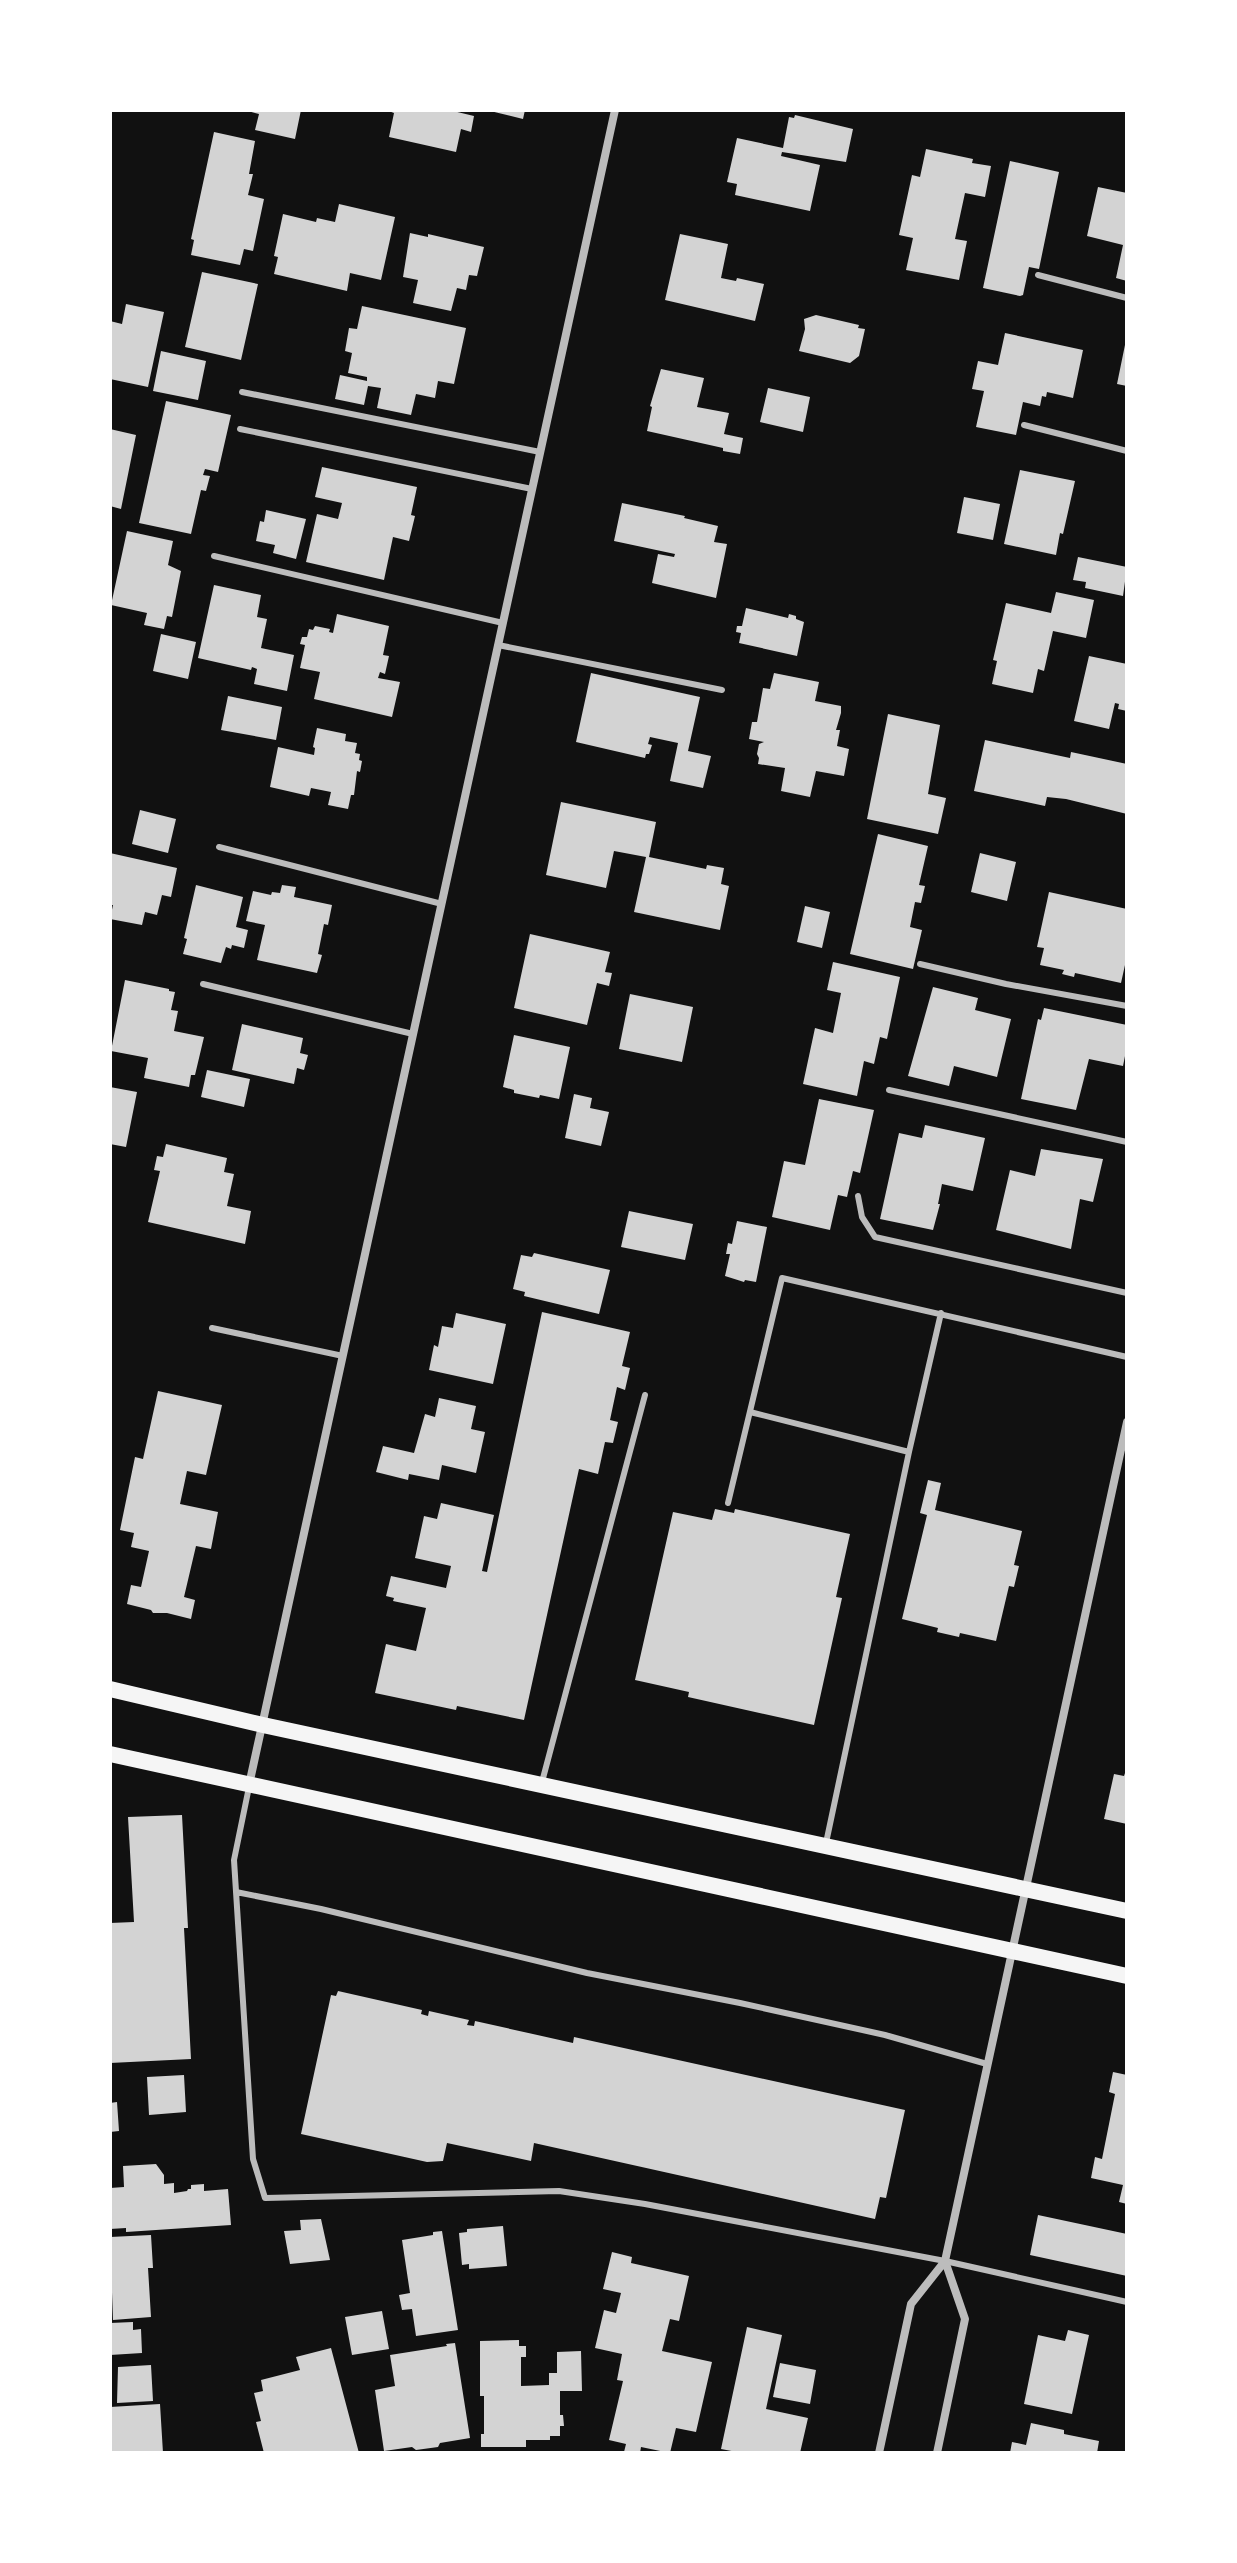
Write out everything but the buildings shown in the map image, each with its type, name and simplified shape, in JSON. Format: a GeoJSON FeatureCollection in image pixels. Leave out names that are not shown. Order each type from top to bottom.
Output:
{"type":"FeatureCollection","features":[{"type":"Feature","properties":{"kind":"main road"},"geometry":{"type":"LineString","coordinates":[[110,1689],[263,1725],[1127,1911]]}},
{"type":"Feature","properties":{"kind":"main road"},"geometry":{"type":"LineString","coordinates":[[110,1754],[1127,1976]]}},
{"type":"Feature","properties":{"kind":"street"},"geometry":{"type":"LineString","coordinates":[[249,1786],[615,110]]}},
{"type":"Feature","properties":{"kind":"street"},"geometry":{"type":"LineString","coordinates":[[879,2453],[911,2304],[945,2261],[1127,1422]]}},
{"type":"Feature","properties":{"kind":"street"},"geometry":{"type":"LineString","coordinates":[[937,2453],[965,2319],[945,2261]]}},
{"type":"Feature","properties":{"kind":"lane"},"geometry":{"type":"LineString","coordinates":[[1038,275],[1127,298]]}},
{"type":"Feature","properties":{"kind":"lane"},"geometry":{"type":"LineString","coordinates":[[242,392],[540,452]]}},
{"type":"Feature","properties":{"kind":"lane"},"geometry":{"type":"LineString","coordinates":[[1024,425],[1127,451]]}},
{"type":"Feature","properties":{"kind":"lane"},"geometry":{"type":"LineString","coordinates":[[240,429],[532,489]]}},
{"type":"Feature","properties":{"kind":"lane"},"geometry":{"type":"LineString","coordinates":[[214,556],[503,623]]}},
{"type":"Feature","properties":{"kind":"lane"},"geometry":{"type":"LineString","coordinates":[[498,645],[722,690]]}},
{"type":"Feature","properties":{"kind":"lane"},"geometry":{"type":"LineString","coordinates":[[219,847],[442,904]]}},
{"type":"Feature","properties":{"kind":"lane"},"geometry":{"type":"LineString","coordinates":[[920,964],[1006,984],[1127,1006]]}},
{"type":"Feature","properties":{"kind":"lane"},"geometry":{"type":"LineString","coordinates":[[203,984],[413,1034]]}},
{"type":"Feature","properties":{"kind":"lane"},"geometry":{"type":"LineString","coordinates":[[889,1090],[1127,1142]]}},
{"type":"Feature","properties":{"kind":"lane"},"geometry":{"type":"LineString","coordinates":[[858,1196],[862,1217],[875,1237],[1127,1293]]}},
{"type":"Feature","properties":{"kind":"lane"},"geometry":{"type":"LineString","coordinates":[[728,1503],[782,1278],[1127,1357]]}},
{"type":"Feature","properties":{"kind":"lane"},"geometry":{"type":"LineString","coordinates":[[825,1847],[941,1313]]}},
{"type":"Feature","properties":{"kind":"lane"},"geometry":{"type":"LineString","coordinates":[[212,1328],[343,1356]]}},
{"type":"Feature","properties":{"kind":"lane"},"geometry":{"type":"LineString","coordinates":[[541,1785],[645,1395]]}},
{"type":"Feature","properties":{"kind":"lane"},"geometry":{"type":"LineString","coordinates":[[750,1412],[909,1452]]}},
{"type":"Feature","properties":{"kind":"lane"},"geometry":{"type":"LineString","coordinates":[[249,1786],[234,1860],[253,2159],[265,2198],[559,2191],[645,2204],[945,2261],[1127,2302]]}},
{"type":"Feature","properties":{"kind":"lane"},"geometry":{"type":"LineString","coordinates":[[236,1892],[321,1909],[587,1973],[885,2035],[987,2064]]}}]}
